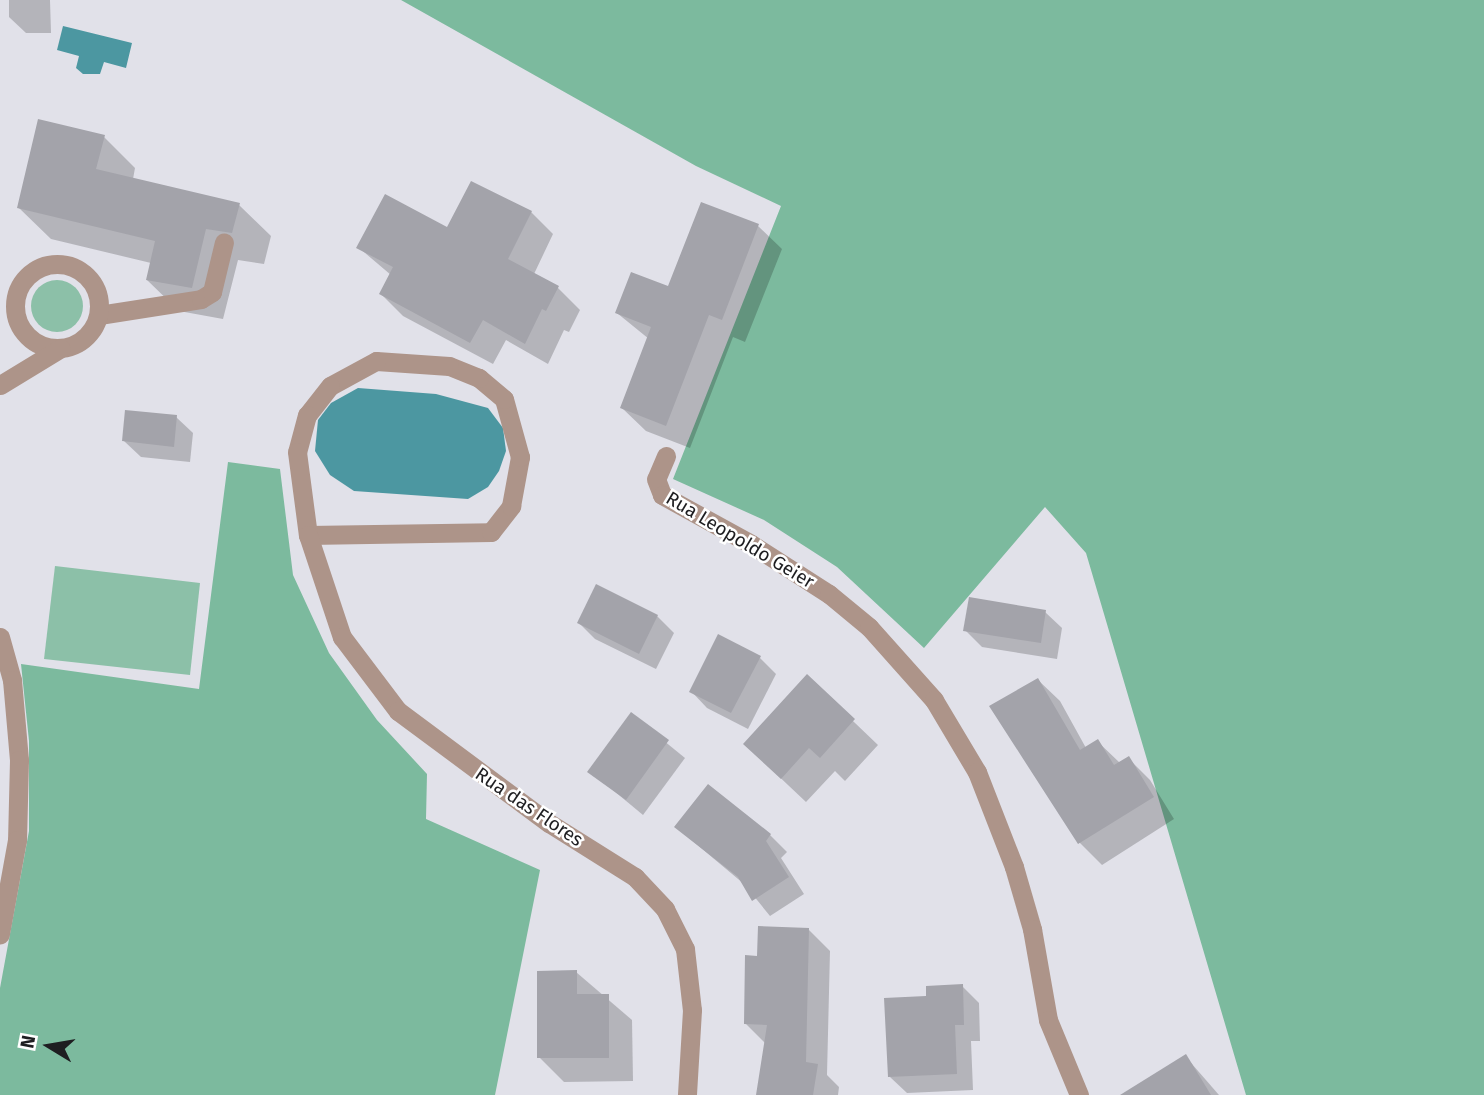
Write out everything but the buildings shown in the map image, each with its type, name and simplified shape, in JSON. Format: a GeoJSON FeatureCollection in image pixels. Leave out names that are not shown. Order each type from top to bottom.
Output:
{"type":"FeatureCollection","features":[{"type":"Feature","properties":{"kind":"street"},"geometry":{"type":"LineString","coordinates":[[99,315],[201,299],[212,292],[224,242]]}},
{"type":"Feature","properties":{"kind":"street"},"geometry":{"type":"LineString","coordinates":[[7,381],[61,348],[86,338],[99,315],[99,300],[86,275],[73,267],[45,266],[22,283],[16,297],[15,310],[26,335],[48,348],[61,348]]}},
{"type":"Feature","properties":{"kind":"street"},"geometry":{"type":"LineString","coordinates":[[7,381],[26,335]]}},
{"type":"Feature","properties":{"kind":"street"},"geometry":{"type":"LineString","coordinates":[[376,361],[449,366],[479,377],[504,399],[520,457],[511,506],[491,532],[308,535],[297,452],[307,415],[330,386],[376,361]]}},
{"type":"Feature","properties":{"kind":"street","name":"Rua Leopoldo Geier"},"geometry":{"type":"LineString","coordinates":[[666,456],[656,478],[662,495],[751,544],[829,594],[869,627],[934,700],[978,772],[1014,867],[1032,929],[1048,1020],[1079,1095]]}},
{"type":"Feature","properties":{"kind":"street","name":"Rua das Flores"},"geometry":{"type":"LineString","coordinates":[[308,535],[342,637],[398,711],[549,823],[635,877],[665,909],[685,949],[692,1010],[687,1095]]}},
{"type":"Feature","properties":{"kind":"street"},"geometry":{"type":"LineString","coordinates":[[0,637],[12,680],[19,760],[17,840],[0,933]]}},
{"type":"Feature","properties":{"kind":"green space"},"geometry":{"type":"Polygon","coordinates":[[[401,0],[1484,0],[1484,1095],[1246,1095],[1086,553],[1045,507],[924,648],[837,567],[764,520],[673,479],[781,206],[696,166],[401,0]]]}},
{"type":"Feature","properties":{"kind":"green space"},"geometry":{"type":"Polygon","coordinates":[[[57,280],[67,282],[75,288],[81,296],[81,316],[75,324],[67,330],[57,332],[47,330],[39,324],[33,316],[31,306],[33,296],[39,288],[47,282],[57,280]]]}},
{"type":"Feature","properties":{"kind":"green space"},"geometry":{"type":"Polygon","coordinates":[[[228,462],[280,469],[293,575],[329,653],[377,720],[427,774],[426,819],[540,870],[495,1095],[0,1095],[0,988],[29,831],[29,741],[21,664],[199,689],[228,462]]]}},
{"type":"Feature","properties":{"kind":"green space"},"geometry":{"type":"Polygon","coordinates":[[[55,566],[200,583],[190,675],[44,659],[55,566]]]}},
{"type":"Feature","properties":{"kind":"water"},"geometry":{"type":"Polygon","coordinates":[[[63,26],[132,43],[126,68],[104,62],[100,74],[83,74],[76,68],[79,56],[57,50],[63,26]]]}},
{"type":"Feature","properties":{"kind":"water"},"geometry":{"type":"Polygon","coordinates":[[[358,388],[436,394],[488,408],[503,428],[506,451],[499,471],[488,487],[468,499],[354,491],[330,475],[315,451],[318,420],[331,403],[358,388]]]}}]}
